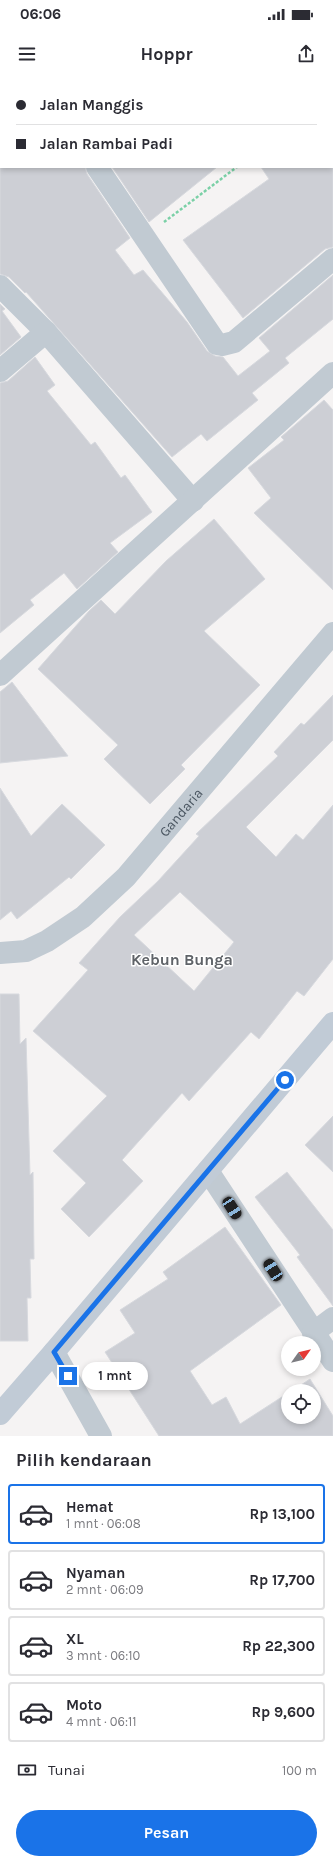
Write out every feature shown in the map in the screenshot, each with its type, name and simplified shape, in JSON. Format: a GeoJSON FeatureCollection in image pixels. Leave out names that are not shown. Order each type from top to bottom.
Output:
{"type":"FeatureCollection","features":[{"type":"Feature","properties":{"kind":"street"},"geometry":{"type":"LineString","coordinates":[[98,168],[214,340],[222,345],[234,342],[333,259]]}},
{"type":"Feature","properties":{"kind":"street"},"geometry":{"type":"LineString","coordinates":[[0,286],[46,332],[194,501]]}},
{"type":"Feature","properties":{"kind":"street"},"geometry":{"type":"LineString","coordinates":[[0,371],[46,332]]}},
{"type":"Feature","properties":{"kind":"street"},"geometry":{"type":"LineString","coordinates":[[0,675],[194,501],[333,373]]}},
{"type":"Feature","properties":{"kind":"street","name":"Gandaria"},"geometry":{"type":"LineString","coordinates":[[0,953],[26,951],[47,941],[83,917],[121,882],[333,633]]}},
{"type":"Feature","properties":{"kind":"street"},"geometry":{"type":"LineString","coordinates":[[0,1414],[333,1023]]}},
{"type":"Feature","properties":{"kind":"street"},"geometry":{"type":"LineString","coordinates":[[208,1171],[313,1333],[333,1361]]}},
{"type":"Feature","properties":{"kind":"street"},"geometry":{"type":"LineString","coordinates":[[313,1333],[333,1318]]}},
{"type":"Feature","properties":{"kind":"street"},"geometry":{"type":"LineString","coordinates":[[54,1352],[101,1436]]}},
{"type":"Feature","properties":{"kind":"path"},"geometry":{"type":"LineString","coordinates":[[144,237],[236,168]]}},
{"type":"Feature","properties":{"kind":"building"},"geometry":{"type":"Polygon","coordinates":[[[0,168],[85,168],[87,174],[130,238],[115,250],[134,275],[143,270],[187,322],[207,351],[215,356],[223,357],[238,376],[270,351],[259,338],[333,275],[333,319],[285,358],[289,363],[252,393],[258,400],[207,441],[201,434],[172,457],[26,292],[25,293],[9,277],[0,274],[0,168]]]}},
{"type":"Feature","properties":{"kind":"building"},"geometry":{"type":"Polygon","coordinates":[[[113,168],[216,168],[149,222],[113,168]]]}},
{"type":"Feature","properties":{"kind":"building"},"geometry":{"type":"Polygon","coordinates":[[[262,168],[333,168],[333,247],[325,249],[243,318],[183,240],[269,179],[262,168]]]}},
{"type":"Feature","properties":{"kind":"building"},"geometry":{"type":"Polygon","coordinates":[[[0,304],[5,309],[2,311],[21,337],[0,355],[0,304]]]}},
{"type":"Feature","properties":{"kind":"building"},"geometry":{"type":"Polygon","coordinates":[[[35,357],[55,385],[47,391],[91,445],[95,442],[121,478],[125,475],[152,512],[110,543],[118,552],[77,589],[64,573],[30,600],[34,605],[0,633],[0,383],[8,381],[35,357]]]}},
{"type":"Feature","properties":{"kind":"building"},"geometry":{"type":"Polygon","coordinates":[[[324,400],[333,410],[333,590],[254,513],[271,498],[248,468],[284,440],[281,437],[324,400]]]}},
{"type":"Feature","properties":{"kind":"building"},"geometry":{"type":"Polygon","coordinates":[[[214,519],[265,579],[204,631],[260,685],[181,765],[185,769],[150,804],[104,759],[118,745],[38,669],[89,611],[101,600],[115,614],[166,561],[214,519]]]}},
{"type":"Feature","properties":{"kind":"building"},"geometry":{"type":"Polygon","coordinates":[[[12,682],[68,756],[0,763],[0,692],[12,682]]]}},
{"type":"Feature","properties":{"kind":"building"},"geometry":{"type":"Polygon","coordinates":[[[333,695],[333,740],[246,827],[276,857],[296,834],[303,840],[333,805],[333,959],[304,996],[297,991],[259,1039],[251,1032],[189,1101],[182,1093],[122,1160],[143,1181],[89,1237],[61,1209],[86,1183],[53,1151],[107,1096],[33,1031],[88,970],[79,963],[120,917],[158,881],[199,836],[196,834],[278,756],[274,752],[301,723],[304,725],[333,695]],[[180,892],[134,935],[194,991],[234,942],[180,892]]]}},
{"type":"Feature","properties":{"kind":"building"},"geometry":{"type":"Polygon","coordinates":[[[0,788],[31,836],[62,804],[105,845],[71,879],[69,877],[17,919],[11,911],[0,920],[0,788]]]}},
{"type":"Feature","properties":{"kind":"building"},"geometry":{"type":"Polygon","coordinates":[[[0,994],[19,994],[20,1044],[26,1038],[30,1175],[33,1172],[34,1259],[30,1259],[31,1298],[27,1298],[28,1341],[0,1341],[0,994]]]}},
{"type":"Feature","properties":{"kind":"building"},"geometry":{"type":"Polygon","coordinates":[[[333,1116],[333,1172],[305,1145],[333,1116]]]}},
{"type":"Feature","properties":{"kind":"building"},"geometry":{"type":"Polygon","coordinates":[[[287,1172],[333,1230],[333,1306],[297,1257],[300,1255],[255,1197],[287,1172]]]}},
{"type":"Feature","properties":{"kind":"building"},"geometry":{"type":"Polygon","coordinates":[[[225,1227],[281,1305],[190,1371],[212,1405],[226,1397],[240,1424],[281,1398],[281,1424],[321,1424],[321,1397],[333,1416],[333,1436],[159,1436],[105,1352],[135,1333],[120,1310],[168,1279],[163,1272],[225,1227]]]}},
{"type":"Feature","properties":{"kind":"building"},"geometry":{"type":"Polygon","coordinates":[[[310,1379],[313,1384],[302,1384],[310,1379]]]}},
{"type":"Feature","properties":{"kind":"district","name":"Kebun Bunga"},"geometry":{"type":"Point","coordinates":[182,959]}},
{"type":"Feature","properties":{"kind":"route"},"geometry":{"type":"LineString","coordinates":[[68,1376],[54,1352],[285,1080]]}}]}
